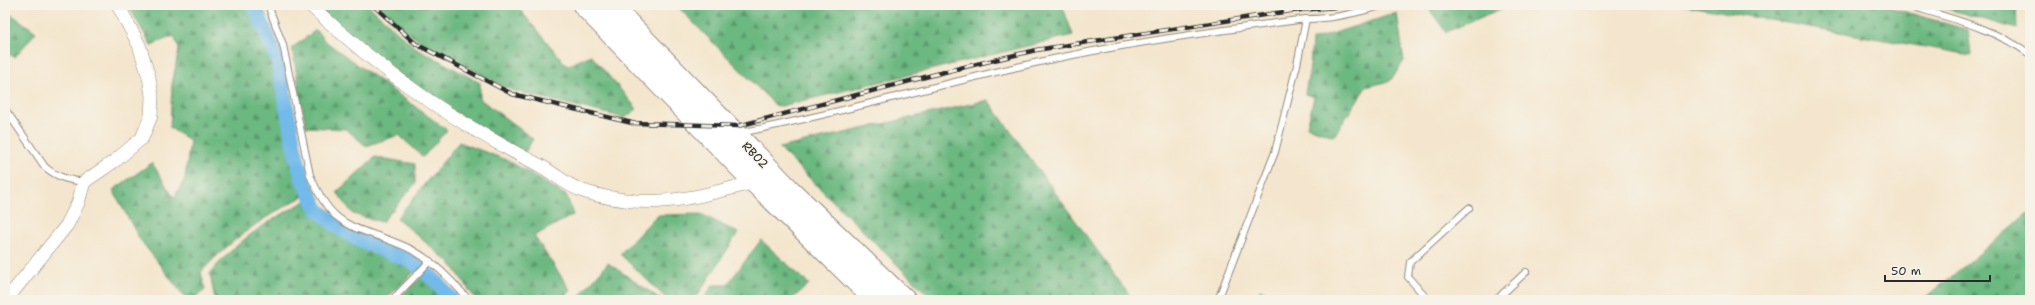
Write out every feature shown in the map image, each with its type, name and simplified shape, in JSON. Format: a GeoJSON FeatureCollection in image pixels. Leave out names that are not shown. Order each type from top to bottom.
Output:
{"type":"FeatureCollection","features":[{"type":"Feature","properties":{"kind":"highway","name":"RB02"},"geometry":{"type":"LineString","coordinates":[[584,5],[755,182],[876,300]]}},
{"type":"Feature","properties":{"kind":"highway","name":"RB02"},"geometry":{"type":"LineString","coordinates":[[610,5],[790,192],[904,300]]}},
{"type":"Feature","properties":{"kind":"street"},"geometry":{"type":"LineString","coordinates":[[6,300],[67,225],[78,202],[84,182],[116,160],[142,138],[151,116],[152,96],[150,77],[139,45],[118,5]]}},
{"type":"Feature","properties":{"kind":"street"},"geometry":{"type":"LineString","coordinates":[[310,5],[344,37],[414,92],[462,124],[543,167],[578,189],[625,200],[660,202],[697,197],[755,182]]}},
{"type":"Feature","properties":{"kind":"lane"},"geometry":{"type":"LineString","coordinates":[[268,5],[283,45],[310,175],[318,193],[330,212],[359,231],[406,247],[430,261],[469,300]]}},
{"type":"Feature","properties":{"kind":"lane"},"geometry":{"type":"LineString","coordinates":[[735,134],[794,122],[1015,68],[1167,37],[1306,19],[1328,19],[1364,12],[1384,5]]}},
{"type":"Feature","properties":{"kind":"lane"},"geometry":{"type":"LineString","coordinates":[[1907,5],[1977,25],[2030,54]]}},
{"type":"Feature","properties":{"kind":"lane"},"geometry":{"type":"LineString","coordinates":[[1218,300],[1275,152],[1297,65],[1306,19]]}},
{"type":"Feature","properties":{"kind":"lane"},"geometry":{"type":"LineString","coordinates":[[5,109],[46,167],[54,174],[64,179],[84,182]]}},
{"type":"Feature","properties":{"kind":"lane"},"geometry":{"type":"LineString","coordinates":[[1428,300],[1408,277],[1410,262],[1469,208]]}},
{"type":"Feature","properties":{"kind":"lane"},"geometry":{"type":"LineString","coordinates":[[392,300],[430,261]]}},
{"type":"Feature","properties":{"kind":"lane"},"geometry":{"type":"LineString","coordinates":[[1496,300],[1526,272]]}},
{"type":"Feature","properties":{"kind":"green space"},"geometry":{"type":"Polygon","coordinates":[[[5,5],[9,5],[8,12],[36,32],[15,57],[5,53],[5,5]]]}},
{"type":"Feature","properties":{"kind":"green space"},"geometry":{"type":"Polygon","coordinates":[[[128,5],[250,5],[264,34],[272,57],[290,148],[299,180],[306,195],[263,219],[224,249],[201,272],[205,290],[191,300],[187,300],[139,238],[113,190],[152,163],[174,198],[185,179],[190,140],[170,128],[172,85],[179,49],[174,36],[151,45],[128,5]]]}},
{"type":"Feature","properties":{"kind":"green space"},"geometry":{"type":"Polygon","coordinates":[[[313,5],[368,5],[413,46],[480,83],[480,99],[533,139],[524,154],[422,92],[313,5]]]}},
{"type":"Feature","properties":{"kind":"green space"},"geometry":{"type":"Polygon","coordinates":[[[378,5],[516,5],[567,66],[591,55],[637,109],[625,118],[511,90],[424,44],[393,23],[378,5]]]}},
{"type":"Feature","properties":{"kind":"green space"},"geometry":{"type":"Polygon","coordinates":[[[676,5],[1062,5],[1073,35],[777,107],[676,5]]]}},
{"type":"Feature","properties":{"kind":"green space"},"geometry":{"type":"Polygon","coordinates":[[[1426,5],[1510,5],[1446,32],[1426,5]]]}},
{"type":"Feature","properties":{"kind":"green space"},"geometry":{"type":"Polygon","coordinates":[[[1684,5],[1882,5],[1968,30],[1971,55],[1684,5]]]}},
{"type":"Feature","properties":{"kind":"green space"},"geometry":{"type":"Polygon","coordinates":[[[1942,5],[2016,5],[2017,29],[1941,7],[1942,5]]]}},
{"type":"Feature","properties":{"kind":"green space"},"geometry":{"type":"Polygon","coordinates":[[[1397,13],[1404,61],[1390,81],[1366,87],[1334,136],[1307,127],[1314,97],[1305,94],[1310,67],[1312,40],[1397,13]]]}},
{"type":"Feature","properties":{"kind":"green space"},"geometry":{"type":"Polygon","coordinates":[[[316,30],[325,41],[447,130],[423,157],[399,135],[366,146],[346,129],[306,127],[292,48],[316,30]]]}},
{"type":"Feature","properties":{"kind":"green space"},"geometry":{"type":"Polygon","coordinates":[[[988,100],[1133,300],[933,300],[779,148],[988,100]]]}},
{"type":"Feature","properties":{"kind":"green space"},"geometry":{"type":"Polygon","coordinates":[[[459,142],[509,161],[567,196],[573,215],[534,236],[571,291],[562,300],[476,300],[452,265],[397,218],[459,142]]]}},
{"type":"Feature","properties":{"kind":"green space"},"geometry":{"type":"Polygon","coordinates":[[[375,157],[415,164],[415,184],[382,222],[353,214],[337,192],[375,157]]]}},
{"type":"Feature","properties":{"kind":"green space"},"geometry":{"type":"Polygon","coordinates":[[[310,199],[318,212],[328,223],[340,232],[369,247],[412,264],[417,269],[385,300],[215,300],[210,274],[220,262],[243,240],[282,214],[310,199]]]}},
{"type":"Feature","properties":{"kind":"green space"},"geometry":{"type":"Polygon","coordinates":[[[2030,212],[2030,300],[1923,300],[2030,212]]]}},
{"type":"Feature","properties":{"kind":"green space"},"geometry":{"type":"Polygon","coordinates":[[[701,214],[738,233],[698,295],[680,300],[668,300],[620,254],[657,215],[701,214]]]}},
{"type":"Feature","properties":{"kind":"green space"},"geometry":{"type":"Polygon","coordinates":[[[761,240],[809,284],[791,300],[768,300],[760,295],[755,300],[703,300],[713,285],[727,285],[761,240]]]}},
{"type":"Feature","properties":{"kind":"green space"},"geometry":{"type":"Polygon","coordinates":[[[608,263],[662,300],[576,300],[608,263]]]}},
{"type":"Feature","properties":{"kind":"green space"},"geometry":{"type":"Polygon","coordinates":[[[423,276],[445,300],[396,300],[423,276]]]}},
{"type":"Feature","properties":{"kind":"green space"},"geometry":{"type":"Polygon","coordinates":[[[1260,290],[1287,300],[1257,300],[1260,290]]]}},
{"type":"Feature","properties":{"kind":"waterway"},"geometry":{"type":"LineString","coordinates":[[254,5],[278,61],[294,146],[302,177],[317,209],[338,227],[359,240],[413,262],[435,280],[452,300]]}},
{"type":"Feature","properties":{"kind":"railway"},"geometry":{"type":"LineString","coordinates":[[373,5],[416,44],[512,94],[632,123],[738,126],[952,70],[1036,50],[1290,11],[1357,5]]}}]}
